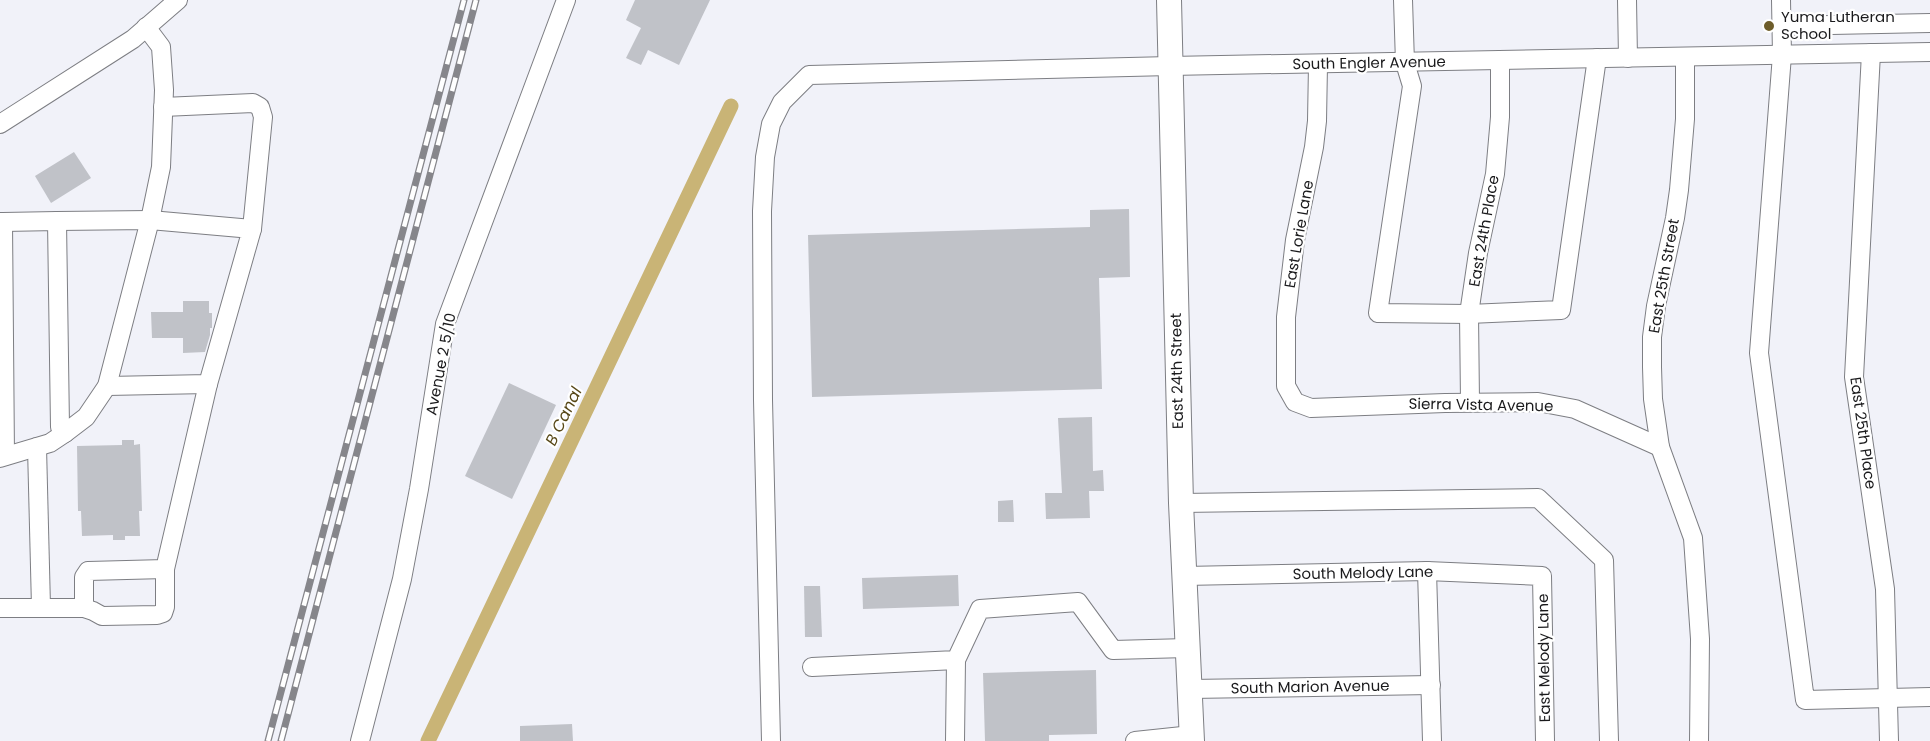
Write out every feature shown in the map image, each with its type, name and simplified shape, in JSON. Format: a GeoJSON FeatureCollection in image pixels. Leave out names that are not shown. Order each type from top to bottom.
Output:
{"type":"FeatureCollection","features":[{"type":"Feature","properties":{"kind":"main road","name":"East 24th Street"},"geometry":{"type":"LineString","coordinates":[[1169,0],[1181,503],[1192,738]]}},
{"type":"Feature","properties":{"kind":"street"},"geometry":{"type":"LineString","coordinates":[[0,124],[133,39],[178,0]]}},
{"type":"Feature","properties":{"kind":"street","name":"Avenue 2 5/10"},"geometry":{"type":"LineString","coordinates":[[360,741],[402,579],[445,324],[566,0]]}},
{"type":"Feature","properties":{"kind":"street"},"geometry":{"type":"LineString","coordinates":[[1403,0],[1405,63],[1412,86],[1378,313],[1469,314],[1561,310],[1597,58]]}},
{"type":"Feature","properties":{"kind":"street"},"geometry":{"type":"LineString","coordinates":[[1627,0],[1628,58]]}},
{"type":"Feature","properties":{"kind":"street"},"geometry":{"type":"LineString","coordinates":[[1781,0],[1782,55],[1759,352],[1805,700],[1930,697]]}},
{"type":"Feature","properties":{"kind":"street"},"geometry":{"type":"LineString","coordinates":[[1782,26],[1930,23]]}},
{"type":"Feature","properties":{"kind":"street"},"geometry":{"type":"LineString","coordinates":[[146,27],[161,47],[162,167],[150,220],[107,386],[86,417],[65,433],[50,443],[3,457],[1,222],[150,220],[252,229]]}},
{"type":"Feature","properties":{"kind":"street","name":"South Engler Avenue"},"geometry":{"type":"LineString","coordinates":[[771,741],[763,400],[762,211],[765,157],[771,124],[782,102],[809,75],[1930,52]]}},
{"type":"Feature","properties":{"kind":"street","name":"East 25th Place"},"geometry":{"type":"LineString","coordinates":[[1871,53],[1854,377],[1885,589],[1890,741]]}},
{"type":"Feature","properties":{"kind":"street","name":"East 25th Street"},"geometry":{"type":"LineString","coordinates":[[1685,57],[1685,119],[1679,190],[1652,337],[1653,399],[1660,447],[1693,538],[1700,639],[1699,741]]}},
{"type":"Feature","properties":{"kind":"street","name":"East 24th Place"},"geometry":{"type":"LineString","coordinates":[[1470,402],[1469,314],[1478,253],[1495,174],[1500,117],[1500,60]]}},
{"type":"Feature","properties":{"kind":"street","name":"East Lorie Lane"},"geometry":{"type":"LineString","coordinates":[[1294,402],[1286,386],[1286,317],[1295,240],[1314,147],[1318,65]]}},
{"type":"Feature","properties":{"kind":"street"},"geometry":{"type":"LineString","coordinates":[[0,608],[84,608],[93,610],[102,616],[157,615],[163,613],[165,607],[165,568],[208,384],[252,229],[263,117],[260,107],[253,103],[163,107]]}},
{"type":"Feature","properties":{"kind":"street"},"geometry":{"type":"LineString","coordinates":[[57,221],[60,426],[65,433]]}},
{"type":"Feature","properties":{"kind":"street"},"geometry":{"type":"LineString","coordinates":[[107,386],[208,384]]}},
{"type":"Feature","properties":{"kind":"street","name":"Sierra Vista Avenue"},"geometry":{"type":"LineString","coordinates":[[1294,402],[1311,408],[1538,402],[1575,409],[1660,447]]}},
{"type":"Feature","properties":{"kind":"street"},"geometry":{"type":"LineString","coordinates":[[37,447],[41,607]]}},
{"type":"Feature","properties":{"kind":"street"},"geometry":{"type":"LineString","coordinates":[[1181,503],[1538,498],[1604,560],[1609,741]]}},
{"type":"Feature","properties":{"kind":"street"},"geometry":{"type":"LineString","coordinates":[[84,608],[84,577],[88,571],[165,568]]}},
{"type":"Feature","properties":{"kind":"street"},"geometry":{"type":"LineString","coordinates":[[1427,571],[1431,741]]}},
{"type":"Feature","properties":{"kind":"street","name":"South Melody Lane"},"geometry":{"type":"LineString","coordinates":[[1184,576],[1427,571],[1542,576]]}},
{"type":"Feature","properties":{"kind":"street","name":"East Melody Lane"},"geometry":{"type":"LineString","coordinates":[[1542,576],[1545,741]]}},
{"type":"Feature","properties":{"kind":"street"},"geometry":{"type":"LineString","coordinates":[[955,741],[956,660],[980,609],[1078,602],[1113,650],[1187,648]]}},
{"type":"Feature","properties":{"kind":"street"},"geometry":{"type":"LineString","coordinates":[[812,667],[956,660]]}},
{"type":"Feature","properties":{"kind":"street","name":"South Marion Avenue"},"geometry":{"type":"LineString","coordinates":[[1190,689],[1431,685]]}},
{"type":"Feature","properties":{"kind":"street"},"geometry":{"type":"LineString","coordinates":[[1135,741],[1192,738]]}},
{"type":"Feature","properties":{"kind":"building"},"geometry":{"type":"Polygon","coordinates":[[[635,0],[710,0],[679,65],[648,50],[641,65],[626,58],[641,28],[626,20],[635,0]]]}},
{"type":"Feature","properties":{"kind":"building"},"geometry":{"type":"Polygon","coordinates":[[[74,152],[91,178],[51,203],[35,176],[74,152]]]}},
{"type":"Feature","properties":{"kind":"building"},"geometry":{"type":"Polygon","coordinates":[[[1129,209],[1130,277],[1099,278],[1102,389],[812,397],[808,235],[1090,227],[1090,210],[1129,209]]]}},
{"type":"Feature","properties":{"kind":"building"},"geometry":{"type":"Polygon","coordinates":[[[183,301],[209,301],[212,328],[210,328],[205,352],[183,353],[183,338],[152,338],[151,312],[183,312],[183,301]]]}},
{"type":"Feature","properties":{"kind":"building"},"geometry":{"type":"Polygon","coordinates":[[[509,383],[556,405],[512,499],[465,476],[509,383]]]}},
{"type":"Feature","properties":{"kind":"building"},"geometry":{"type":"Polygon","coordinates":[[[1092,417],[1093,471],[1103,470],[1104,491],[1089,491],[1090,518],[1046,519],[1045,493],[1062,493],[1058,418],[1092,417]]]}},
{"type":"Feature","properties":{"kind":"building"},"geometry":{"type":"Polygon","coordinates":[[[122,440],[134,440],[134,445],[140,444],[142,511],[139,511],[140,536],[125,536],[125,540],[113,540],[113,535],[82,536],[81,511],[78,511],[77,446],[122,445],[122,440]]]}},
{"type":"Feature","properties":{"kind":"building"},"geometry":{"type":"Polygon","coordinates":[[[1013,500],[1014,522],[998,522],[998,501],[1013,500]]]}},
{"type":"Feature","properties":{"kind":"building"},"geometry":{"type":"Polygon","coordinates":[[[958,575],[959,606],[863,609],[862,578],[958,575]]]}},
{"type":"Feature","properties":{"kind":"building"},"geometry":{"type":"Polygon","coordinates":[[[804,586],[820,586],[822,637],[805,637],[804,586]]]}},
{"type":"Feature","properties":{"kind":"building"},"geometry":{"type":"Polygon","coordinates":[[[1096,670],[1097,734],[1049,735],[1049,741],[985,741],[983,673],[1096,670]]]}},
{"type":"Feature","properties":{"kind":"building"},"geometry":{"type":"Polygon","coordinates":[[[572,724],[573,741],[520,741],[520,726],[572,724]]]}},
{"type":"Feature","properties":{"kind":"waterway","name":"B Canal"},"geometry":{"type":"LineString","coordinates":[[428,741],[731,106]]}},
{"type":"Feature","properties":{"kind":"railway"},"geometry":{"type":"LineString","coordinates":[[268,741],[464,0]]}},
{"type":"Feature","properties":{"kind":"railway"},"geometry":{"type":"LineString","coordinates":[[281,741],[476,0]]}},
{"type":"Feature","properties":{"kind":"place","name":"Yuma Lutheran School"},"geometry":{"type":"Point","coordinates":[1769,26]}}]}
